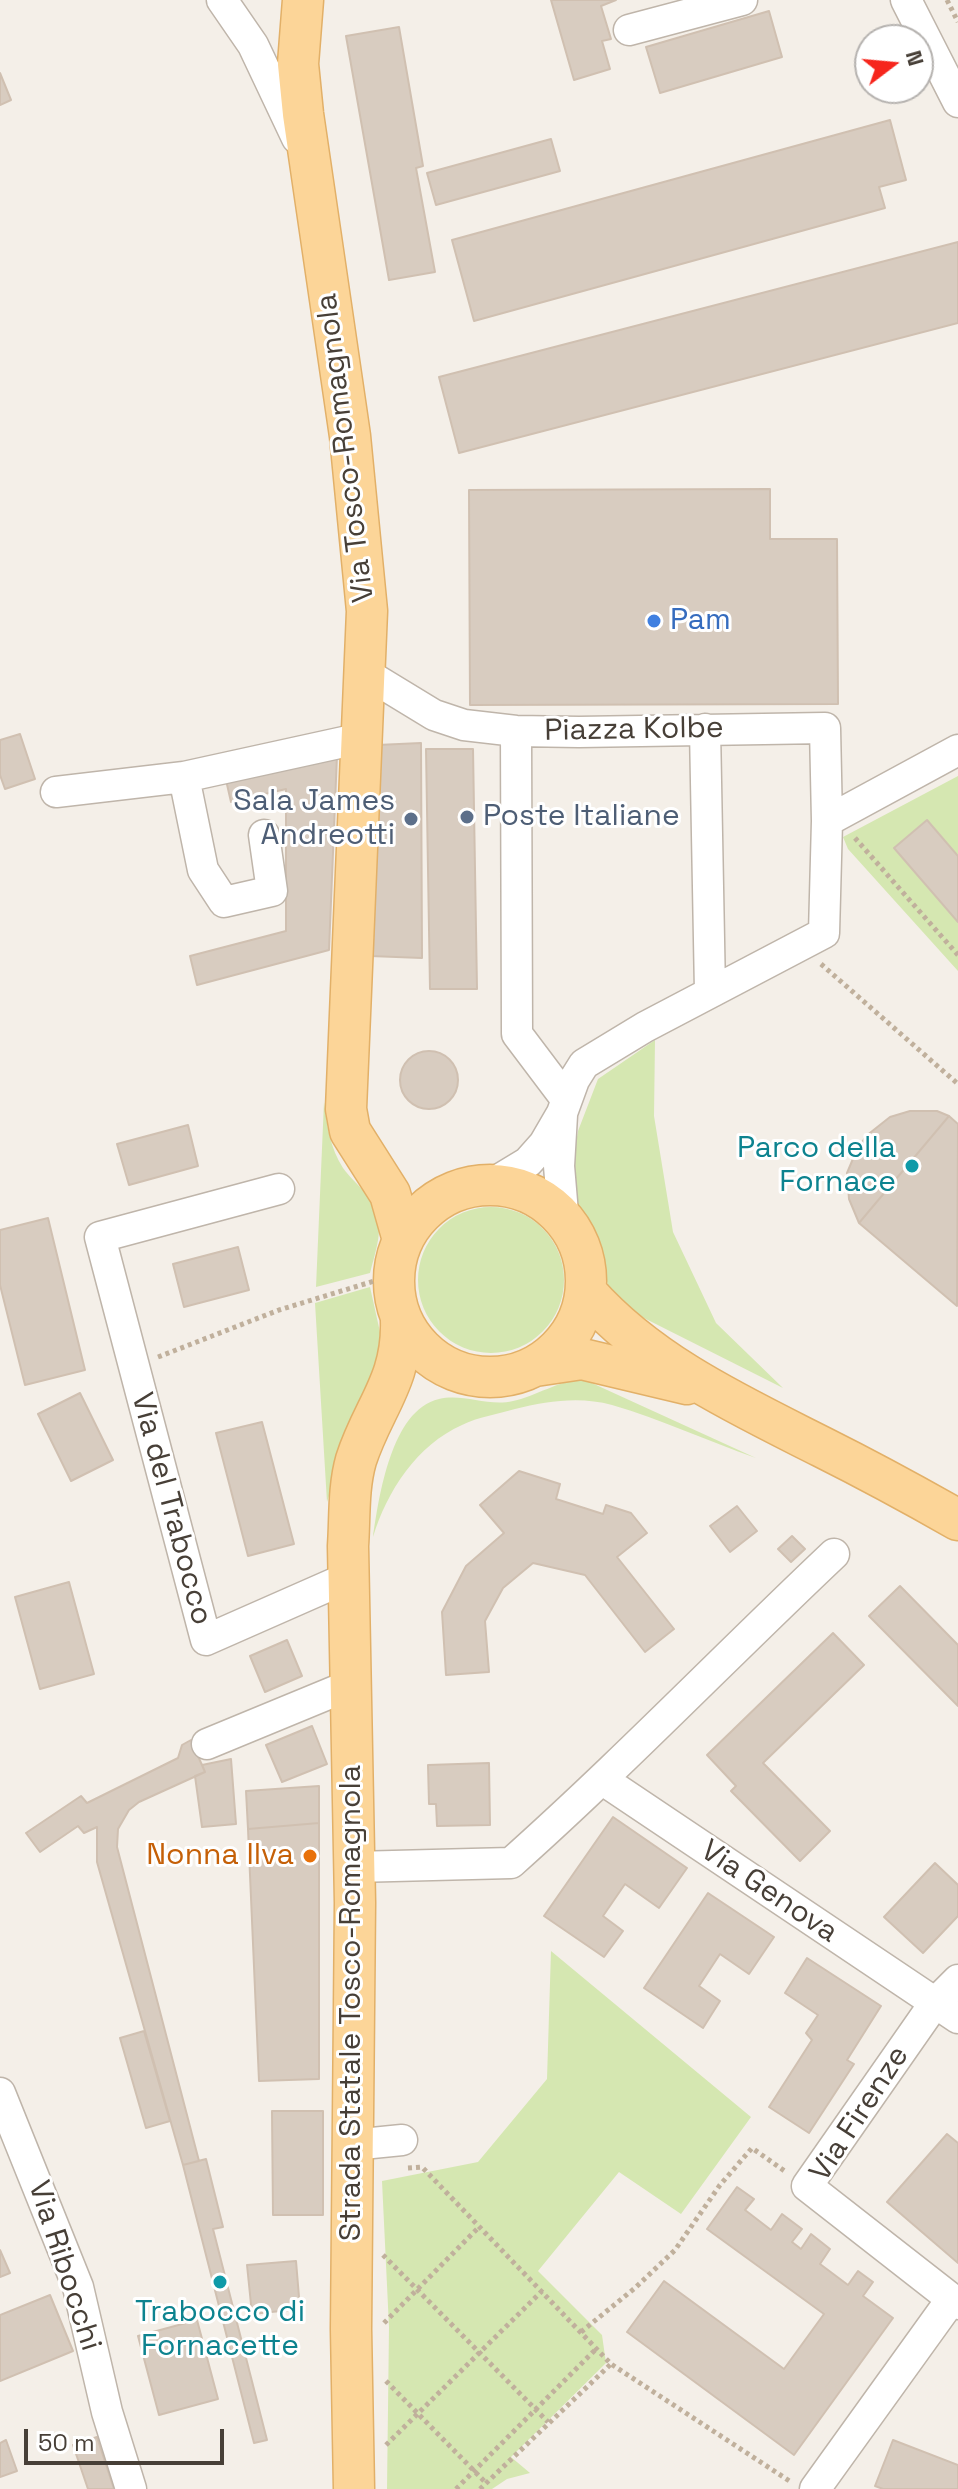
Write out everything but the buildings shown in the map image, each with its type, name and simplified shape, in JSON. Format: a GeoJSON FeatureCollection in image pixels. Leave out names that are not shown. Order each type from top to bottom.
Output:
{"type":"FeatureCollection","features":[{"type":"Feature","properties":{"kind":"main road"},"geometry":{"type":"LineString","coordinates":[[276,0],[289,30],[298,64]]}},
{"type":"Feature","properties":{"kind":"main road","name":"Via Tosco-Romagnola"},"geometry":{"type":"LineString","coordinates":[[303,0],[298,64],[310,171],[357,500],[367,611],[354,898]]}},
{"type":"Feature","properties":{"kind":"main road","name":"Strada Statale Tosco-Romagnola"},"geometry":{"type":"LineString","coordinates":[[354,898],[346,1109],[350,1131],[390,1194],[399,1257],[402,1342],[397,1368],[362,1446],[351,1480],[354,2489]]}},
{"type":"Feature","properties":{"kind":"main road","name":"Strada Statale Tosco-Romagnola"},"geometry":{"type":"LineString","coordinates":[[347,1071],[366,1124],[385,1153],[409,1175],[450,1193]]}},
{"type":"Feature","properties":{"kind":"main road"},"geometry":{"type":"LineString","coordinates":[[399,1257],[427,1209],[450,1193],[490,1185],[529,1191],[563,1213]]}},
{"type":"Feature","properties":{"kind":"main road","name":"Strada Statale Tosco-Romagnola"},"geometry":{"type":"LineString","coordinates":[[401,1320],[406,1333],[423,1352],[449,1369],[504,1376],[535,1366],[563,1343],[581,1313],[587,1293],[583,1254],[576,1234],[563,1213]]}},
{"type":"Feature","properties":{"kind":"main road"},"geometry":{"type":"LineString","coordinates":[[587,1293],[618,1324],[705,1388],[958,1520]]}},
{"type":"Feature","properties":{"kind":"main road"},"geometry":{"type":"LineString","coordinates":[[535,1366],[582,1359],[705,1388]]}},
{"type":"Feature","properties":{"kind":"main road","name":"Strada Statale Tosco-Romagnola"},"geometry":{"type":"LineString","coordinates":[[351,1517],[367,1470],[399,1405],[418,1389],[466,1373]]}},
{"type":"Feature","properties":{"kind":"street"},"geometry":{"type":"LineString","coordinates":[[222,0],[258,55],[310,171]]}},
{"type":"Feature","properties":{"kind":"street"},"geometry":{"type":"LineString","coordinates":[[629,30],[700,6],[742,0]]}},
{"type":"Feature","properties":{"kind":"street"},"geometry":{"type":"LineString","coordinates":[[906,0],[958,102]]}},
{"type":"Feature","properties":{"kind":"street","name":"Piazza Kolbe"},"geometry":{"type":"LineString","coordinates":[[365,673],[434,715],[464,725],[526,731],[825,728],[832,819],[824,933],[645,1027],[584,1064],[544,1144],[528,1162],[490,1185]]}},
{"type":"Feature","properties":{"kind":"street"},"geometry":{"type":"LineString","coordinates":[[705,729],[710,992]]}},
{"type":"Feature","properties":{"kind":"street"},"geometry":{"type":"LineString","coordinates":[[526,731],[517,1034],[564,1106]]}},
{"type":"Feature","properties":{"kind":"street"},"geometry":{"type":"LineString","coordinates":[[56,792],[184,777],[362,738]]}},
{"type":"Feature","properties":{"kind":"street"},"geometry":{"type":"LineString","coordinates":[[832,819],[958,750]]}},
{"type":"Feature","properties":{"kind":"street"},"geometry":{"type":"LineString","coordinates":[[184,777],[203,870],[224,902],[272,891],[264,835]]}},
{"type":"Feature","properties":{"kind":"street","name":"Piazza Kolbe"},"geometry":{"type":"LineString","coordinates":[[563,1213],[559,1166],[564,1106]]}},
{"type":"Feature","properties":{"kind":"street"},"geometry":{"type":"LineString","coordinates":[[133,1367],[100,1237],[279,1189]]}},
{"type":"Feature","properties":{"kind":"street","name":"Via del Trabocco"},"geometry":{"type":"LineString","coordinates":[[133,1367],[206,1640],[349,1577]]}},
{"type":"Feature","properties":{"kind":"street"},"geometry":{"type":"LineString","coordinates":[[354,1867],[511,1863],[603,1780],[653,1727],[834,1554]]}},
{"type":"Feature","properties":{"kind":"street"},"geometry":{"type":"LineString","coordinates":[[207,1744],[350,1685]]}},
{"type":"Feature","properties":{"kind":"street","name":"Via Genova"},"geometry":{"type":"LineString","coordinates":[[603,1780],[946,2011]]}},
{"type":"Feature","properties":{"kind":"street"},"geometry":{"type":"LineString","coordinates":[[946,2011],[958,1980]]}},
{"type":"Feature","properties":{"kind":"street","name":"Via Firenze"},"geometry":{"type":"LineString","coordinates":[[946,2011],[807,2186],[955,2302]]}},
{"type":"Feature","properties":{"kind":"street","name":"Via Ribocchi"},"geometry":{"type":"LineString","coordinates":[[0,2093],[78,2287],[107,2412],[131,2489]]}},
{"type":"Feature","properties":{"kind":"street"},"geometry":{"type":"LineString","coordinates":[[352,2159],[402,2140]]}},
{"type":"Feature","properties":{"kind":"street"},"geometry":{"type":"LineString","coordinates":[[815,2489],[955,2302]]}},
{"type":"Feature","properties":{"kind":"path"},"geometry":{"type":"LineString","coordinates":[[947,0],[958,22]]}},
{"type":"Feature","properties":{"kind":"path"},"geometry":{"type":"LineString","coordinates":[[832,819],[958,955]]}},
{"type":"Feature","properties":{"kind":"path"},"geometry":{"type":"LineString","coordinates":[[799,945],[958,1084]]}},
{"type":"Feature","properties":{"kind":"path"},"geometry":{"type":"LineString","coordinates":[[133,1367],[279,1310],[399,1257]]}},
{"type":"Feature","properties":{"kind":"path"},"geometry":{"type":"LineString","coordinates":[[581,2332],[675,2250],[720,2185],[752,2148],[807,2186]]}},
{"type":"Feature","properties":{"kind":"path"},"geometry":{"type":"LineString","coordinates":[[352,2159],[422,2167],[611,2364],[803,2489]]}},
{"type":"Feature","properties":{"kind":"path"},"geometry":{"type":"LineString","coordinates":[[379,2328],[479,2227]]}},
{"type":"Feature","properties":{"kind":"path"},"geometry":{"type":"LineString","coordinates":[[377,2249],[548,2422]]}},
{"type":"Feature","properties":{"kind":"path"},"geometry":{"type":"LineString","coordinates":[[380,2451],[542,2291]]}},
{"type":"Feature","properties":{"kind":"path"},"geometry":{"type":"LineString","coordinates":[[456,2489],[597,2348]]}},
{"type":"Feature","properties":{"kind":"path"},"geometry":{"type":"LineString","coordinates":[[480,2489],[611,2364]]}},
{"type":"Feature","properties":{"kind":"path"},"geometry":{"type":"LineString","coordinates":[[379,2374],[486,2483]]}},
{"type":"Feature","properties":{"kind":"green space"},"geometry":{"type":"Polygon","coordinates":[[[958,776],[958,971],[848,849],[843,837],[958,776]]]}},
{"type":"Feature","properties":{"kind":"green space"},"geometry":{"type":"Polygon","coordinates":[[[655,1040],[654,1116],[673,1232],[716,1323],[783,1388],[622,1307],[611,1296],[599,1252],[569,1185],[578,1131],[598,1079],[655,1040]]]}},
{"type":"Feature","properties":{"kind":"green space"},"geometry":{"type":"Polygon","coordinates":[[[324,1102],[335,1152],[343,1168],[376,1210],[379,1231],[370,1273],[316,1287],[324,1102]]]}},
{"type":"Feature","properties":{"kind":"green space"},"geometry":{"type":"Polygon","coordinates":[[[491,1207],[519,1212],[543,1228],[559,1252],[564,1280],[559,1308],[543,1332],[519,1348],[491,1353],[463,1348],[439,1332],[423,1308],[418,1280],[423,1252],[439,1228],[463,1212],[491,1207]]]}},
{"type":"Feature","properties":{"kind":"green space"},"geometry":{"type":"Polygon","coordinates":[[[370,1287],[384,1350],[345,1444],[327,1502],[315,1303],[370,1287]]]}},
{"type":"Feature","properties":{"kind":"green space"},"geometry":{"type":"Polygon","coordinates":[[[583,1379],[756,1458],[600,1402],[564,1401],[527,1406],[468,1422],[431,1444],[395,1487],[373,1537],[390,1457],[409,1420],[423,1406],[448,1398],[513,1401],[583,1379]]]}},
{"type":"Feature","properties":{"kind":"green space"},"geometry":{"type":"Polygon","coordinates":[[[551,1951],[751,2117],[681,2214],[619,2172],[538,2271],[602,2335],[606,2363],[511,2457],[530,2473],[507,2479],[492,2489],[387,2489],[389,2327],[382,2181],[478,2162],[547,2079],[551,1951]]]}},
{"type":"Feature","properties":{"kind":"place","name":"Pam"},"geometry":{"type":"Point","coordinates":[654,621]}},
{"type":"Feature","properties":{"kind":"place","name":"Poste Italiane"},"geometry":{"type":"Point","coordinates":[467,817]}},
{"type":"Feature","properties":{"kind":"place","name":"Sala James Andreotti"},"geometry":{"type":"Point","coordinates":[411,819]}},
{"type":"Feature","properties":{"kind":"place","name":"Parco della Fornace"},"geometry":{"type":"Point","coordinates":[912,1166]}},
{"type":"Feature","properties":{"kind":"place","name":"Nonna Ilva"},"geometry":{"type":"Point","coordinates":[310,1856]}},
{"type":"Feature","properties":{"kind":"place","name":"Trabocco di Fornacette"},"geometry":{"type":"Point","coordinates":[220,2282]}}]}
